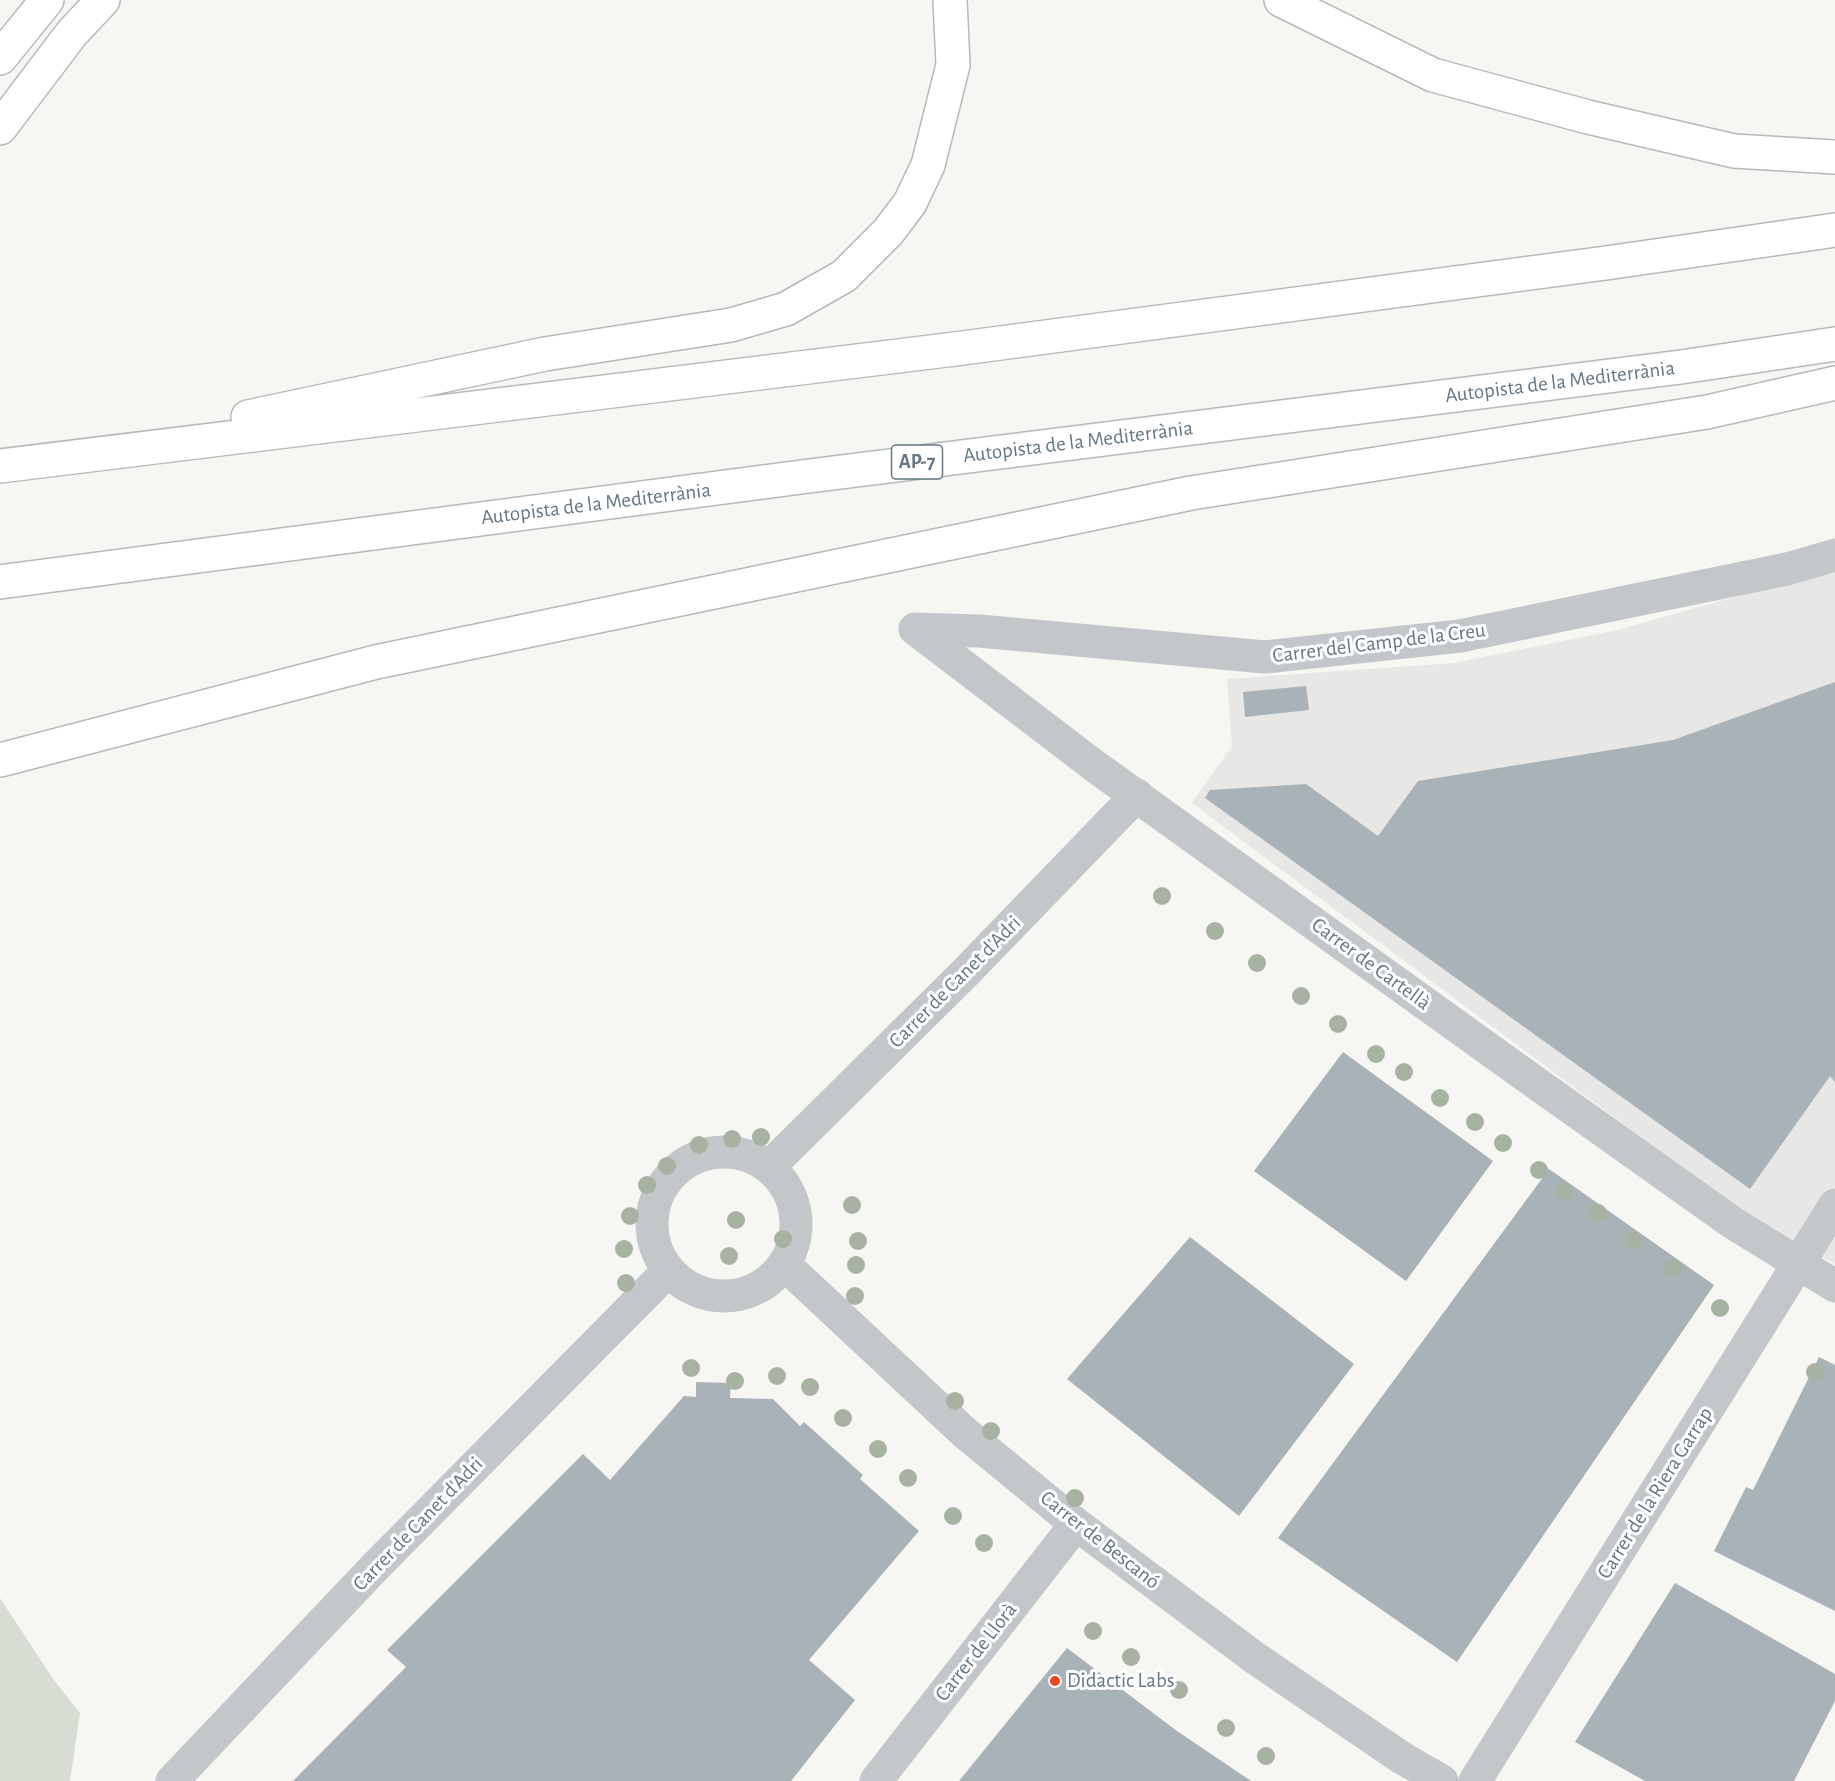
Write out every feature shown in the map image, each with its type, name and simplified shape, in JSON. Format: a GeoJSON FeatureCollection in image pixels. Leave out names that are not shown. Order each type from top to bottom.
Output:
{"type":"FeatureCollection","features":[{"type":"Feature","properties":{"kind":"highway"},"geometry":{"type":"LineString","coordinates":[[0,58],[47,0]]}},
{"type":"Feature","properties":{"kind":"highway"},"geometry":{"type":"LineString","coordinates":[[0,128],[72,33],[104,0]]}},
{"type":"Feature","properties":{"kind":"highway"},"geometry":{"type":"LineString","coordinates":[[34,462],[545,354],[731,325],[786,309],[844,276],[888,232],[910,203],[928,165],[953,65],[950,0]]}},
{"type":"Feature","properties":{"kind":"highway"},"geometry":{"type":"LineString","coordinates":[[1281,0],[1433,75],[1588,117],[1734,151],[1835,157]]}},
{"type":"Feature","properties":{"kind":"highway"},"geometry":{"type":"LineString","coordinates":[[0,466],[955,349],[1606,263],[1835,230]]}},
{"type":"Feature","properties":{"kind":"highway","name":"Autopista de la Mediterrània"},"geometry":{"type":"LineString","coordinates":[[0,582],[809,476],[1681,367],[1835,345]]}},
{"type":"Feature","properties":{"kind":"highway"},"geometry":{"type":"LineString","coordinates":[[0,760],[376,662],[1191,493],[1707,412],[1835,383]]}},
{"type":"Feature","properties":{"kind":"street","name":"Carrer del Camp de la Creu"},"geometry":{"type":"LineString","coordinates":[[915,629],[979,631],[1265,657],[1460,636],[1787,569],[1835,555]]}},
{"type":"Feature","properties":{"kind":"street","name":"Carrer de Cartellà"},"geometry":{"type":"LineString","coordinates":[[915,629],[1137,795],[1724,1217],[1835,1286]]}},
{"type":"Feature","properties":{"kind":"street","name":"Carrer de Canet d'Adri"},"geometry":{"type":"LineString","coordinates":[[770,1167],[965,973],[1137,795]]}},
{"type":"Feature","properties":{"kind":"street"},"geometry":{"type":"LineString","coordinates":[[725,1151],[749,1155],[770,1167],[789,1193],[797,1224],[793,1245],[784,1264],[769,1281],[750,1292],[728,1296],[706,1294],[685,1285],[668,1271],[656,1250],[651,1227],[654,1203],[664,1182],[681,1165],[702,1154],[713,1152],[725,1151]]}},
{"type":"Feature","properties":{"kind":"street","name":"Carrer de la Riera Garrap"},"geometry":{"type":"LineString","coordinates":[[1475,1781],[1835,1205]]}},
{"type":"Feature","properties":{"kind":"street","name":"Carrer de Bescanó"},"geometry":{"type":"LineString","coordinates":[[784,1264],[965,1433],[1076,1524],[1255,1658],[1402,1758],[1442,1781]]}},
{"type":"Feature","properties":{"kind":"street","name":"Carrer de Canet d'Adri"},"geometry":{"type":"LineString","coordinates":[[172,1781],[375,1567],[668,1271]]}},
{"type":"Feature","properties":{"kind":"street","name":"Carrer de Llorà"},"geometry":{"type":"LineString","coordinates":[[876,1781],[1076,1524]]}},
{"type":"Feature","properties":{"kind":"shaded area"},"geometry":{"type":"Polygon","coordinates":[[[1835,569],[1835,1264],[1740,1211],[1192,803],[1232,746],[1227,679],[1453,663],[1617,630],[1835,569]]]}},
{"type":"Feature","properties":{"kind":"shaded area"},"geometry":{"type":"Polygon","coordinates":[[[0,1598],[53,1679],[80,1713],[70,1781],[0,1781],[0,1598]]]}},
{"type":"Feature","properties":{"kind":"building"},"geometry":{"type":"Polygon","coordinates":[[[1835,682],[1835,1082],[1830,1076],[1750,1189],[1205,798],[1210,790],[1306,784],[1378,836],[1418,781],[1673,740],[1835,682]]]}},
{"type":"Feature","properties":{"kind":"building"},"geometry":{"type":"Polygon","coordinates":[[[1306,686],[1309,710],[1245,717],[1243,692],[1306,686]]]}},
{"type":"Feature","properties":{"kind":"building"},"geometry":{"type":"Polygon","coordinates":[[[1343,1052],[1493,1161],[1406,1281],[1254,1171],[1343,1052]]]}},
{"type":"Feature","properties":{"kind":"building"},"geometry":{"type":"Polygon","coordinates":[[[1549,1169],[1714,1285],[1457,1662],[1278,1538],[1549,1169]]]}},
{"type":"Feature","properties":{"kind":"building"},"geometry":{"type":"Polygon","coordinates":[[[1190,1237],[1354,1364],[1239,1516],[1067,1379],[1190,1237]]]}},
{"type":"Feature","properties":{"kind":"building"},"geometry":{"type":"Polygon","coordinates":[[[1819,1357],[1835,1365],[1835,1611],[1714,1551],[1746,1487],[1753,1490],[1819,1357]]]}},
{"type":"Feature","properties":{"kind":"building"},"geometry":{"type":"Polygon","coordinates":[[[696,1382],[731,1383],[730,1398],[773,1399],[800,1426],[804,1422],[863,1475],[860,1479],[919,1531],[809,1660],[855,1700],[791,1781],[293,1781],[406,1667],[387,1650],[583,1454],[610,1480],[684,1396],[696,1397],[696,1382]]]}},
{"type":"Feature","properties":{"kind":"building"},"geometry":{"type":"Polygon","coordinates":[[[1675,1583],[1835,1674],[1835,1701],[1794,1781],[1645,1781],[1575,1742],[1675,1583]]]}},
{"type":"Feature","properties":{"kind":"building"},"geometry":{"type":"Polygon","coordinates":[[[1067,1648],[1177,1731],[1251,1781],[959,1781],[1067,1648]]]}},
{"type":"Feature","properties":{"kind":"place","name":"Didactic Labs"},"geometry":{"type":"Point","coordinates":[1055,1681]}}]}
